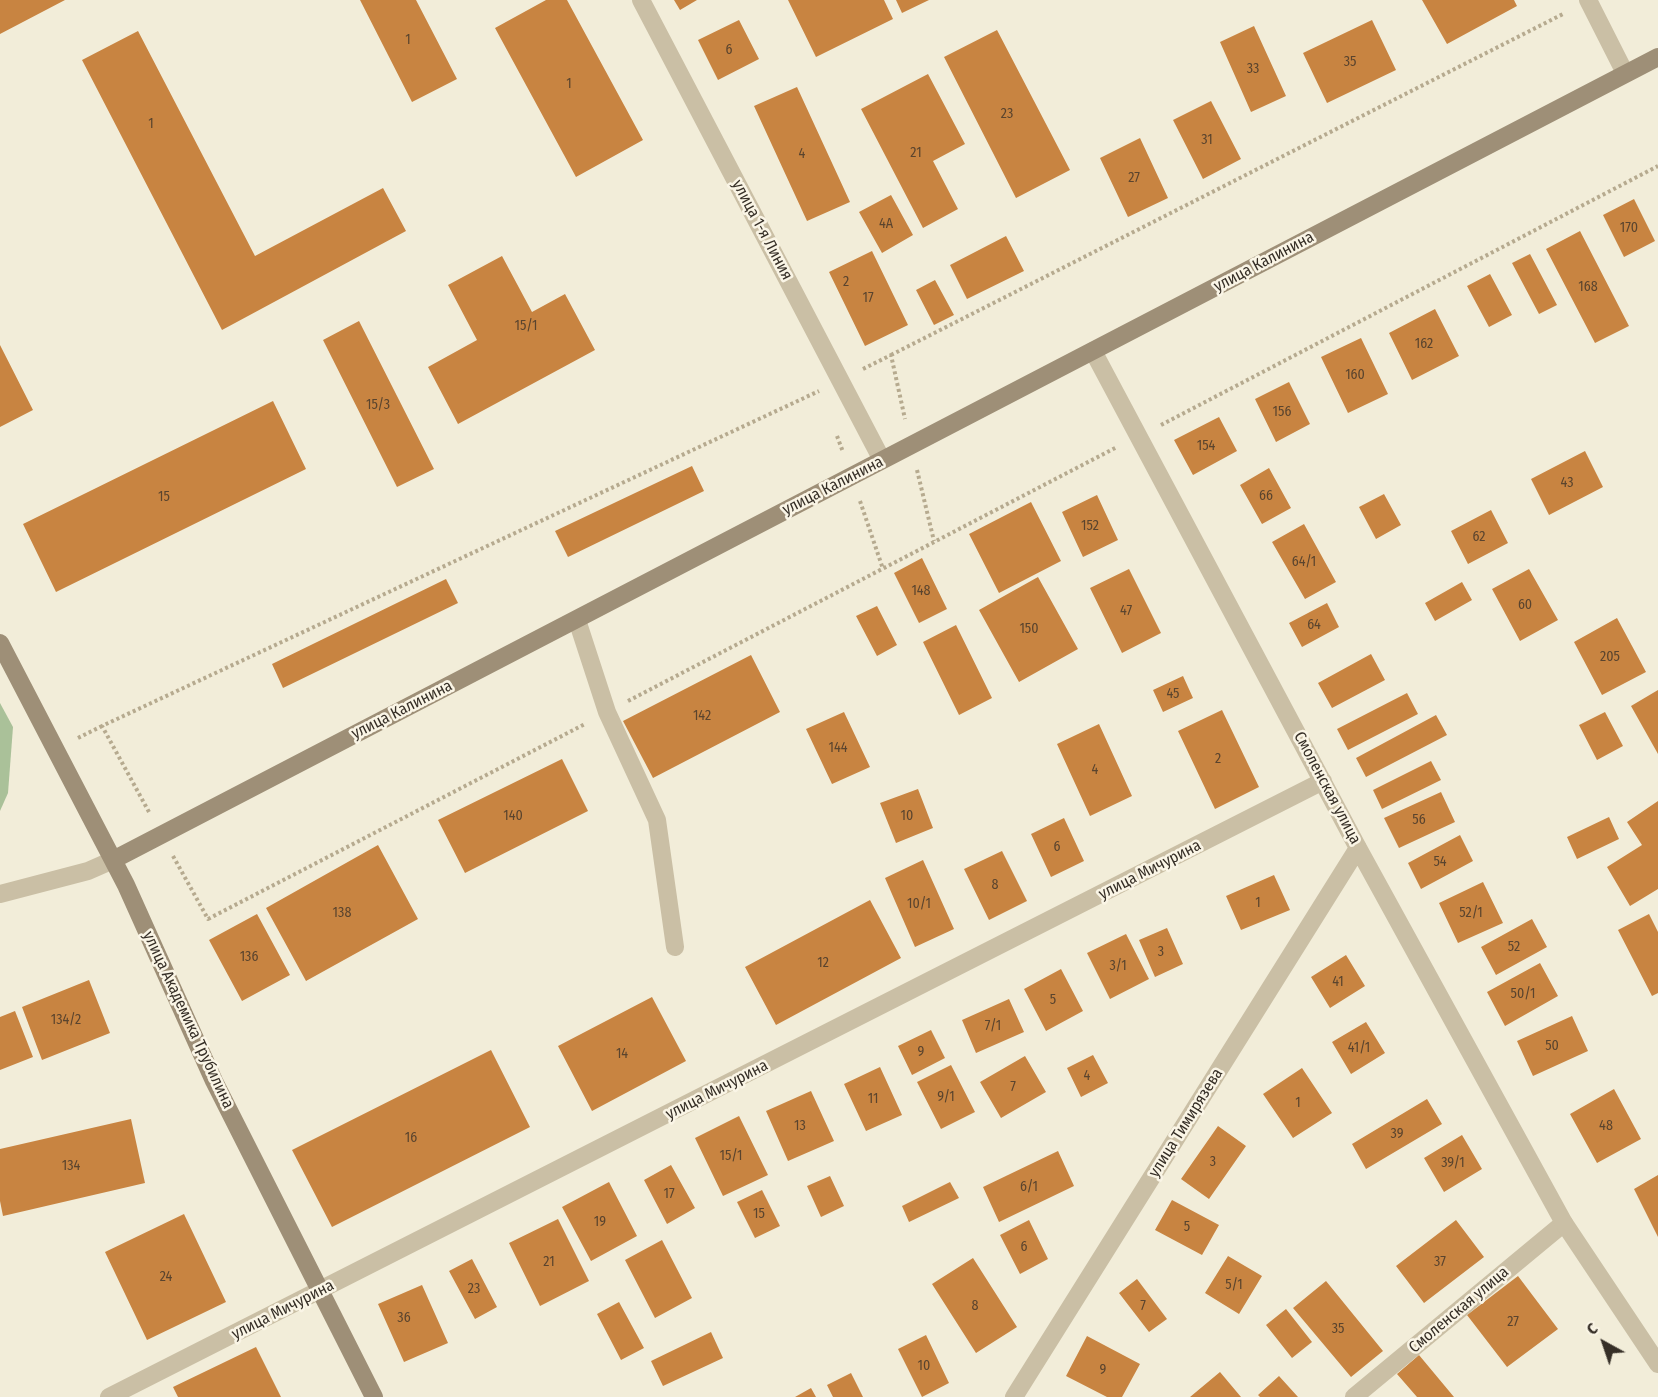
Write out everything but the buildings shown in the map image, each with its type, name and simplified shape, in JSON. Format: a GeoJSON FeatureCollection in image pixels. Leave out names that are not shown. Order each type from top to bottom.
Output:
{"type":"FeatureCollection","features":[{"type":"Feature","properties":{"kind":"main road","name":"улица Калинина"},"geometry":{"type":"LineString","coordinates":[[113,860],[1658,57]]}},
{"type":"Feature","properties":{"kind":"main road","name":"улица Академика Трубилина"},"geometry":{"type":"LineString","coordinates":[[0,643],[113,860],[214,1081],[374,1397]]}},
{"type":"Feature","properties":{"kind":"street","name":"улица 1-я Линия"},"geometry":{"type":"LineString","coordinates":[[641,0],[882,460]]}},
{"type":"Feature","properties":{"kind":"street"},"geometry":{"type":"LineString","coordinates":[[1589,1],[1625,73]]}},
{"type":"Feature","properties":{"kind":"street","name":"Смоленская улица"},"geometry":{"type":"LineString","coordinates":[[1093,351],[1358,848],[1564,1223],[1658,1364]]}},
{"type":"Feature","properties":{"kind":"street"},"geometry":{"type":"LineString","coordinates":[[577,620],[607,712],[657,820],[675,947]]}},
{"type":"Feature","properties":{"kind":"street","name":"улица Мичурина"},"geometry":{"type":"LineString","coordinates":[[109,1397],[1323,782]]}},
{"type":"Feature","properties":{"kind":"street","name":"улица Тимирязева"},"geometry":{"type":"LineString","coordinates":[[1014,1397],[1358,848]]}},
{"type":"Feature","properties":{"kind":"street","name":"улица Калинина"},"geometry":{"type":"LineString","coordinates":[[0,894],[88,871],[113,860]]}},
{"type":"Feature","properties":{"kind":"street","name":"Смоленская улица"},"geometry":{"type":"LineString","coordinates":[[1354,1397],[1564,1223]]}},
{"type":"Feature","properties":{"kind":"path"},"geometry":{"type":"LineString","coordinates":[[891,355],[1589,1]]}},
{"type":"Feature","properties":{"kind":"path"},"geometry":{"type":"LineString","coordinates":[[933,541],[1658,166]]}},
{"type":"Feature","properties":{"kind":"green space"},"geometry":{"type":"Polygon","coordinates":[[[0,703],[13,727],[8,793],[0,811],[0,703]]]}}]}
